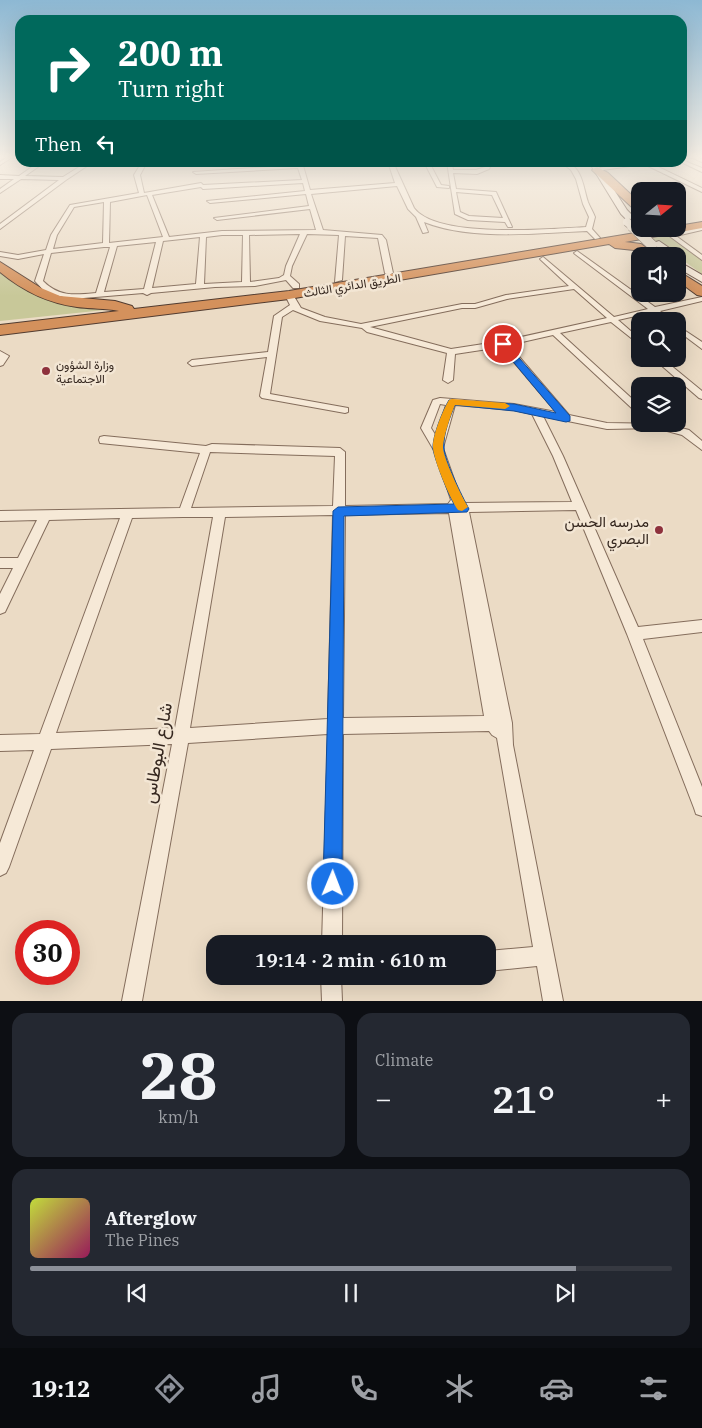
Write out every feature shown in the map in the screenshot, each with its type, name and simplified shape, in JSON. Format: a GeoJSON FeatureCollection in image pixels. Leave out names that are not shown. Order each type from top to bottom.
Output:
{"type":"FeatureCollection","features":[{"type":"Feature","properties":{"kind":"highway"},"geometry":{"type":"LineString","coordinates":[[686,218],[702,215]]}},
{"type":"Feature","properties":{"kind":"highway"},"geometry":{"type":"LineString","coordinates":[[686,222],[702,219]]}},
{"type":"Feature","properties":{"kind":"highway","name":"الطريق الدائري الثالث"},"geometry":{"type":"LineString","coordinates":[[0,330],[578,250],[702,226]]}},
{"type":"Feature","properties":{"kind":"highway","name":"الطريق الدائري الثالث"},"geometry":{"type":"LineString","coordinates":[[0,323],[127,309],[253,287],[291,291],[338,280],[389,273],[593,233],[631,230]]}},
{"type":"Feature","properties":{"kind":"highway"},"geometry":{"type":"LineString","coordinates":[[578,250],[627,245],[645,247]]}},
{"type":"Feature","properties":{"kind":"highway"},"geometry":{"type":"LineString","coordinates":[[0,266],[31,290],[52,298],[78,303],[117,305],[127,309]]}},
{"type":"Feature","properties":{"kind":"highway"},"geometry":{"type":"LineString","coordinates":[[686,281],[702,292]]}},
{"type":"Feature","properties":{"kind":"main road"},"geometry":{"type":"LineString","coordinates":[[611,203],[653,247]]}},
{"type":"Feature","properties":{"kind":"main road"},"geometry":{"type":"LineString","coordinates":[[618,203],[630,221]]}},
{"type":"Feature","properties":{"kind":"main road"},"geometry":{"type":"LineString","coordinates":[[686,264],[702,274]]}},
{"type":"Feature","properties":{"kind":"main road"},"geometry":{"type":"LineString","coordinates":[[686,269],[702,280]]}},
{"type":"Feature","properties":{"kind":"street"},"geometry":{"type":"LineString","coordinates":[[0,227],[32,203]]}},
{"type":"Feature","properties":{"kind":"street"},"geometry":{"type":"LineString","coordinates":[[91,203],[71,206],[54,235],[38,279],[47,290],[70,296],[148,292],[200,286],[253,287],[246,233]]}},
{"type":"Feature","properties":{"kind":"street"},"geometry":{"type":"LineString","coordinates":[[99,295],[110,245],[107,203]]}},
{"type":"Feature","properties":{"kind":"street"},"geometry":{"type":"LineString","coordinates":[[148,292],[163,239],[149,203]]}},
{"type":"Feature","properties":{"kind":"street"},"geometry":{"type":"LineString","coordinates":[[210,203],[222,234]]}},
{"type":"Feature","properties":{"kind":"street"},"geometry":{"type":"LineString","coordinates":[[312,203],[320,232]]}},
{"type":"Feature","properties":{"kind":"street"},"geometry":{"type":"LineString","coordinates":[[409,203],[415,214],[419,217],[457,230],[593,233],[592,217],[585,203]]}},
{"type":"Feature","properties":{"kind":"street"},"geometry":{"type":"LineString","coordinates":[[454,203],[457,213],[461,216],[506,220]]}},
{"type":"Feature","properties":{"kind":"street"},"geometry":{"type":"LineString","coordinates":[[498,203],[506,220],[515,231]]}},
{"type":"Feature","properties":{"kind":"street"},"geometry":{"type":"LineString","coordinates":[[217,218],[313,207]]}},
{"type":"Feature","properties":{"kind":"street"},"geometry":{"type":"LineString","coordinates":[[8,214],[17,214]]}},
{"type":"Feature","properties":{"kind":"street"},"geometry":{"type":"LineString","coordinates":[[419,217],[425,232]]}},
{"type":"Feature","properties":{"kind":"street"},"geometry":{"type":"LineString","coordinates":[[702,226],[671,235],[702,258]]}},
{"type":"Feature","properties":{"kind":"street"},"geometry":{"type":"LineString","coordinates":[[0,254],[18,257],[47,252],[222,234],[320,232],[380,236],[383,240],[389,273]]}},
{"type":"Feature","properties":{"kind":"street"},"geometry":{"type":"LineString","coordinates":[[304,233],[289,266],[291,291],[298,310],[323,319],[367,328],[452,352],[503,344],[656,311],[702,299]]}},
{"type":"Feature","properties":{"kind":"street"},"geometry":{"type":"LineString","coordinates":[[338,280],[342,234]]}},
{"type":"Feature","properties":{"kind":"street"},"geometry":{"type":"LineString","coordinates":[[200,286],[203,236]]}},
{"type":"Feature","properties":{"kind":"street"},"geometry":{"type":"LineString","coordinates":[[578,250],[656,311]]}},
{"type":"Feature","properties":{"kind":"street"},"geometry":{"type":"LineString","coordinates":[[543,259],[631,335]]}},
{"type":"Feature","properties":{"kind":"street"},"geometry":{"type":"LineString","coordinates":[[367,328],[376,322],[462,306],[475,306],[506,297],[575,287]]}},
{"type":"Feature","properties":{"kind":"street"},"geometry":{"type":"LineString","coordinates":[[291,291],[278,316],[264,394],[266,397],[345,410]]}},
{"type":"Feature","properties":{"kind":"street"},"geometry":{"type":"LineString","coordinates":[[554,332],[631,403]]}},
{"type":"Feature","properties":{"kind":"street"},"geometry":{"type":"LineString","coordinates":[[686,334],[702,346]]}},
{"type":"Feature","properties":{"kind":"street"},"geometry":{"type":"LineString","coordinates":[[503,344],[566,418]]}},
{"type":"Feature","properties":{"kind":"street"},"geometry":{"type":"LineString","coordinates":[[448,380],[452,352]]}},
{"type":"Feature","properties":{"kind":"street"},"geometry":{"type":"LineString","coordinates":[[0,354],[5,356],[0,363]]}},
{"type":"Feature","properties":{"kind":"street"},"geometry":{"type":"LineString","coordinates":[[192,363],[272,354]]}},
{"type":"Feature","properties":{"kind":"street"},"geometry":{"type":"LineString","coordinates":[[667,367],[702,396]]}},
{"type":"Feature","properties":{"kind":"street"},"geometry":{"type":"LineString","coordinates":[[691,387],[702,385]]}},
{"type":"Feature","properties":{"kind":"street"},"geometry":{"type":"LineString","coordinates":[[552,1000],[505,745],[499,723],[457,505],[438,448],[426,428],[436,402],[506,406],[614,427],[631,426]]}},
{"type":"Feature","properties":{"kind":"street"},"geometry":{"type":"LineString","coordinates":[[438,448],[446,416],[452,402]]}},
{"type":"Feature","properties":{"kind":"street"},"geometry":{"type":"LineString","coordinates":[[536,412],[558,456],[634,634],[700,800]]}},
{"type":"Feature","properties":{"kind":"street"},"geometry":{"type":"LineString","coordinates":[[685,432],[702,446]]}},
{"type":"Feature","properties":{"kind":"street"},"geometry":{"type":"LineString","coordinates":[[104,440],[206,450],[339,451],[332,935]]}},
{"type":"Feature","properties":{"kind":"street"},"geometry":{"type":"LineString","coordinates":[[184,513],[206,450]]}},
{"type":"Feature","properties":{"kind":"street"},"geometry":{"type":"LineString","coordinates":[[0,516],[338,511],[457,505],[578,506]]}},
{"type":"Feature","properties":{"kind":"street","name":"شارع البوطاس"},"geometry":{"type":"LineString","coordinates":[[132,1000],[220,512]]}},
{"type":"Feature","properties":{"kind":"street"},"geometry":{"type":"LineString","coordinates":[[0,867],[127,515]]}},
{"type":"Feature","properties":{"kind":"street"},"geometry":{"type":"LineString","coordinates":[[0,608],[45,516]]}},
{"type":"Feature","properties":{"kind":"street"},"geometry":{"type":"LineString","coordinates":[[0,563],[22,563]]}},
{"type":"Feature","properties":{"kind":"street"},"geometry":{"type":"LineString","coordinates":[[634,634],[702,626]]}},
{"type":"Feature","properties":{"kind":"street"},"geometry":{"type":"LineString","coordinates":[[0,743],[181,736],[335,726],[499,723]]}},
{"type":"Feature","properties":{"kind":"street"},"geometry":{"type":"LineString","coordinates":[[496,960],[543,956]]}},
{"type":"Feature","properties":{"kind":"street"},"geometry":{"type":"LineString","coordinates":[[332,985],[332,1000]]}},
{"type":"Feature","properties":{"kind":"green space"},"geometry":{"type":"Polygon","coordinates":[[[652,238],[676,238],[702,258],[702,274],[686,262],[686,247],[664,247],[652,238]]]}},
{"type":"Feature","properties":{"kind":"green space"},"geometry":{"type":"Polygon","coordinates":[[[0,268],[29,290],[124,308],[0,321],[0,268]]]}},
{"type":"Feature","properties":{"kind":"slow traffic"},"geometry":{"type":"LineString","coordinates":[[462,507],[455,497],[438,448],[447,411],[452,402],[505,406]]}},
{"type":"Feature","properties":{"kind":"place","name":"وزارة الشؤون الاجتماعية"},"geometry":{"type":"Point","coordinates":[46,371]}},
{"type":"Feature","properties":{"kind":"place","name":"مدرسه الحسن البصري"},"geometry":{"type":"Point","coordinates":[659,530]}},
{"type":"Feature","properties":{"kind":"route"},"geometry":{"type":"LineString","coordinates":[[333,884],[338,511],[463,509],[455,497],[438,448],[447,411],[452,402],[514,407],[566,418],[503,344]]}}]}
